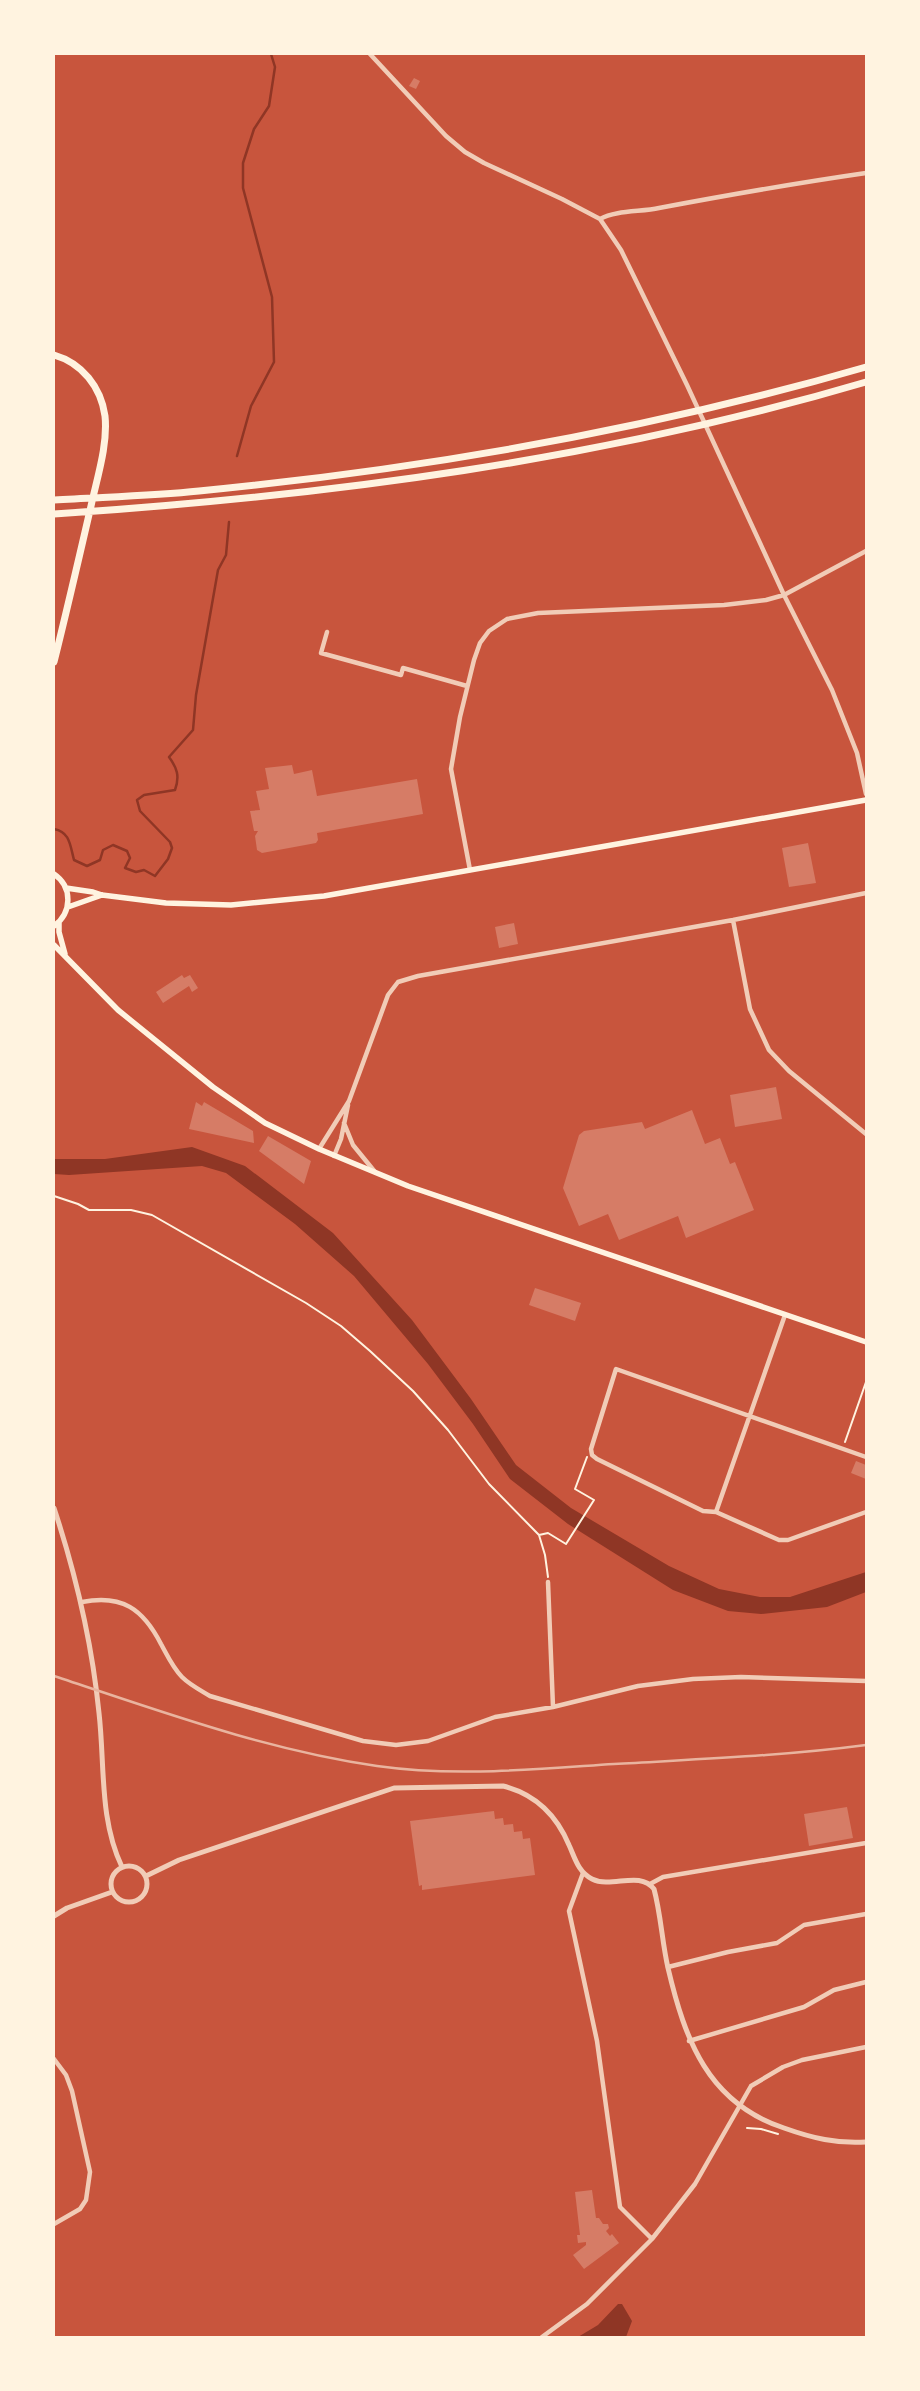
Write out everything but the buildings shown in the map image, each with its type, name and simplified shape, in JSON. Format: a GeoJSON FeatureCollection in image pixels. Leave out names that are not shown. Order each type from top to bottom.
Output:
{"type":"FeatureCollection","features":[{"type":"Feature","properties":{"kind":"highway"},"geometry":{"type":"LineString","coordinates":[[54,356],[67,360],[82,370],[94,385],[102,402],[105,428],[98,475],[54,662]]}},
{"type":"Feature","properties":{"kind":"highway"},"geometry":{"type":"LineString","coordinates":[[54,500],[197,491],[457,457],[558,440],[682,415],[807,384],[866,367]]}},
{"type":"Feature","properties":{"kind":"highway"},"geometry":{"type":"LineString","coordinates":[[54,514],[302,494],[442,474],[692,428],[866,382]]}},
{"type":"Feature","properties":{"kind":"main road"},"geometry":{"type":"LineString","coordinates":[[66,888],[102,895],[206,905],[274,902],[324,896],[866,800]]}},
{"type":"Feature","properties":{"kind":"main road"},"geometry":{"type":"LineString","coordinates":[[54,874],[66,888],[68,907]]}},
{"type":"Feature","properties":{"kind":"main road"},"geometry":{"type":"LineString","coordinates":[[66,956],[56,924],[68,907],[102,895]]}},
{"type":"Feature","properties":{"kind":"main road"},"geometry":{"type":"LineString","coordinates":[[54,945],[118,1010],[212,1087],[265,1123],[334,1156],[376,1173],[866,1342]]}},
{"type":"Feature","properties":{"kind":"street"},"geometry":{"type":"LineString","coordinates":[[370,54],[446,136],[465,152],[600,219],[620,250],[688,385],[784,595],[832,690],[857,753],[866,794]]}},
{"type":"Feature","properties":{"kind":"street"},"geometry":{"type":"LineString","coordinates":[[600,219],[606,216],[785,184],[866,173]]}},
{"type":"Feature","properties":{"kind":"street"},"geometry":{"type":"LineString","coordinates":[[470,870],[451,769],[467,686],[480,643],[489,630],[507,619],[538,613],[724,606],[761,601],[784,595],[866,551]]}},
{"type":"Feature","properties":{"kind":"street"},"geometry":{"type":"LineString","coordinates":[[327,632],[321,653],[401,676],[403,668],[467,686]]}},
{"type":"Feature","properties":{"kind":"street"},"geometry":{"type":"LineString","coordinates":[[334,1156],[349,1101],[388,995],[398,982],[426,975],[733,920],[866,893]]}},
{"type":"Feature","properties":{"kind":"street"},"geometry":{"type":"LineString","coordinates":[[733,920],[750,1009],[769,1050],[790,1071],[866,1134]]}},
{"type":"Feature","properties":{"kind":"street"},"geometry":{"type":"LineString","coordinates":[[319,1149],[349,1101]]}},
{"type":"Feature","properties":{"kind":"street"},"geometry":{"type":"LineString","coordinates":[[344,1123],[353,1145],[376,1173]]}},
{"type":"Feature","properties":{"kind":"street"},"geometry":{"type":"LineString","coordinates":[[716,1512],[785,1314]]}},
{"type":"Feature","properties":{"kind":"street"},"geometry":{"type":"LineString","coordinates":[[866,1457],[616,1369],[591,1449],[592,1455],[703,1511],[716,1512],[779,1540],[788,1540],[866,1512]]}},
{"type":"Feature","properties":{"kind":"street"},"geometry":{"type":"LineString","coordinates":[[54,1508],[82,1602],[99,1714],[105,1809],[110,1836],[122,1867]]}},
{"type":"Feature","properties":{"kind":"street"},"geometry":{"type":"LineString","coordinates":[[548,1582],[553,1707]]}},
{"type":"Feature","properties":{"kind":"street"},"geometry":{"type":"LineString","coordinates":[[82,1602],[106,1598],[128,1606],[141,1614],[150,1625],[180,1676],[210,1696],[363,1741],[396,1746],[428,1741],[495,1717],[553,1707],[638,1686],[693,1679],[740,1677],[866,1681]]}},
{"type":"Feature","properties":{"kind":"street"},"geometry":{"type":"LineString","coordinates":[[146,1876],[179,1860],[388,1790],[425,1786],[503,1786],[528,1794],[546,1809],[560,1826],[583,1874],[601,1882],[643,1881],[650,1884],[656,1897],[668,1967],[689,2041],[701,2064],[740,2106],[773,2125],[812,2138],[833,2142],[866,2142]]}},
{"type":"Feature","properties":{"kind":"street"},"geometry":{"type":"LineString","coordinates":[[650,1884],[671,1875],[866,1843]]}},
{"type":"Feature","properties":{"kind":"street"},"geometry":{"type":"LineString","coordinates":[[133,1866],[146,1876],[148,1888],[137,1901],[127,1903],[121,1901],[112,1892],[111,1880],[117,1870],[122,1867],[133,1866]]}},
{"type":"Feature","properties":{"kind":"street"},"geometry":{"type":"LineString","coordinates":[[583,1874],[569,1911],[597,2041],[620,2207],[652,2240]]}},
{"type":"Feature","properties":{"kind":"street"},"geometry":{"type":"LineString","coordinates":[[54,1916],[93,1897],[112,1892]]}},
{"type":"Feature","properties":{"kind":"street"},"geometry":{"type":"LineString","coordinates":[[668,1967],[728,1952],[777,1944],[804,1925],[866,1914]]}},
{"type":"Feature","properties":{"kind":"street"},"geometry":{"type":"LineString","coordinates":[[689,2041],[804,2007],[834,1990],[866,1982]]}},
{"type":"Feature","properties":{"kind":"street"},"geometry":{"type":"LineString","coordinates":[[542,2337],[587,2304],[652,2240],[695,2184],[751,2086],[783,2067],[822,2054],[866,2047]]}},
{"type":"Feature","properties":{"kind":"street"},"geometry":{"type":"LineString","coordinates":[[54,2059],[66,2075],[72,2091],[90,2172],[86,2200],[80,2209],[54,2224]]}},
{"type":"Feature","properties":{"kind":"path"},"geometry":{"type":"LineString","coordinates":[[54,1196],[89,1210],[131,1210],[152,1215],[306,1303],[341,1326],[413,1391],[448,1430],[489,1484],[539,1535],[545,1555],[548,1582]]}},
{"type":"Feature","properties":{"kind":"path"},"geometry":{"type":"LineString","coordinates":[[843,1449],[866,1382]]}},
{"type":"Feature","properties":{"kind":"path"},"geometry":{"type":"LineString","coordinates":[[539,1535],[548,1533],[566,1544],[569,1540],[594,1500],[575,1489],[586,1458],[592,1455]]}},
{"type":"Feature","properties":{"kind":"shaded area"},"geometry":{"type":"Polygon","coordinates":[[[192,1147],[245,1166],[333,1233],[412,1320],[471,1399],[516,1465],[571,1508],[669,1566],[719,1589],[760,1597],[790,1597],[866,1572],[866,1592],[827,1607],[761,1614],[728,1611],[673,1590],[568,1524],[510,1479],[473,1424],[428,1364],[354,1276],[295,1224],[226,1173],[202,1166],[69,1175],[54,1174],[54,1159],[105,1159],[192,1147]]]}},
{"type":"Feature","properties":{"kind":"shaded area"},"geometry":{"type":"Polygon","coordinates":[[[618,2304],[622,2304],[632,2321],[626,2337],[578,2337],[598,2325],[618,2304]]]}},
{"type":"Feature","properties":{"kind":"waterway"},"geometry":{"type":"LineString","coordinates":[[237,456],[251,406],[274,362],[272,297],[243,188],[243,163],[254,129],[269,106],[275,67],[271,54]]}},
{"type":"Feature","properties":{"kind":"waterway"},"geometry":{"type":"LineString","coordinates":[[54,829],[66,836],[74,860],[87,866],[100,860],[103,850],[113,845],[127,851],[130,858],[125,868],[136,872],[144,870],[155,876],[168,859],[172,848],[170,842],[140,811],[137,800],[144,795],[175,790],[177,772],[169,757],[193,730],[196,695],[218,570],[226,555],[229,522]]}},
{"type":"Feature","properties":{"kind":"railway"},"geometry":{"type":"LineString","coordinates":[[54,1676],[174,1716],[254,1740],[336,1759],[406,1769],[466,1772],[525,1770],[772,1755],[866,1745]]}}]}
